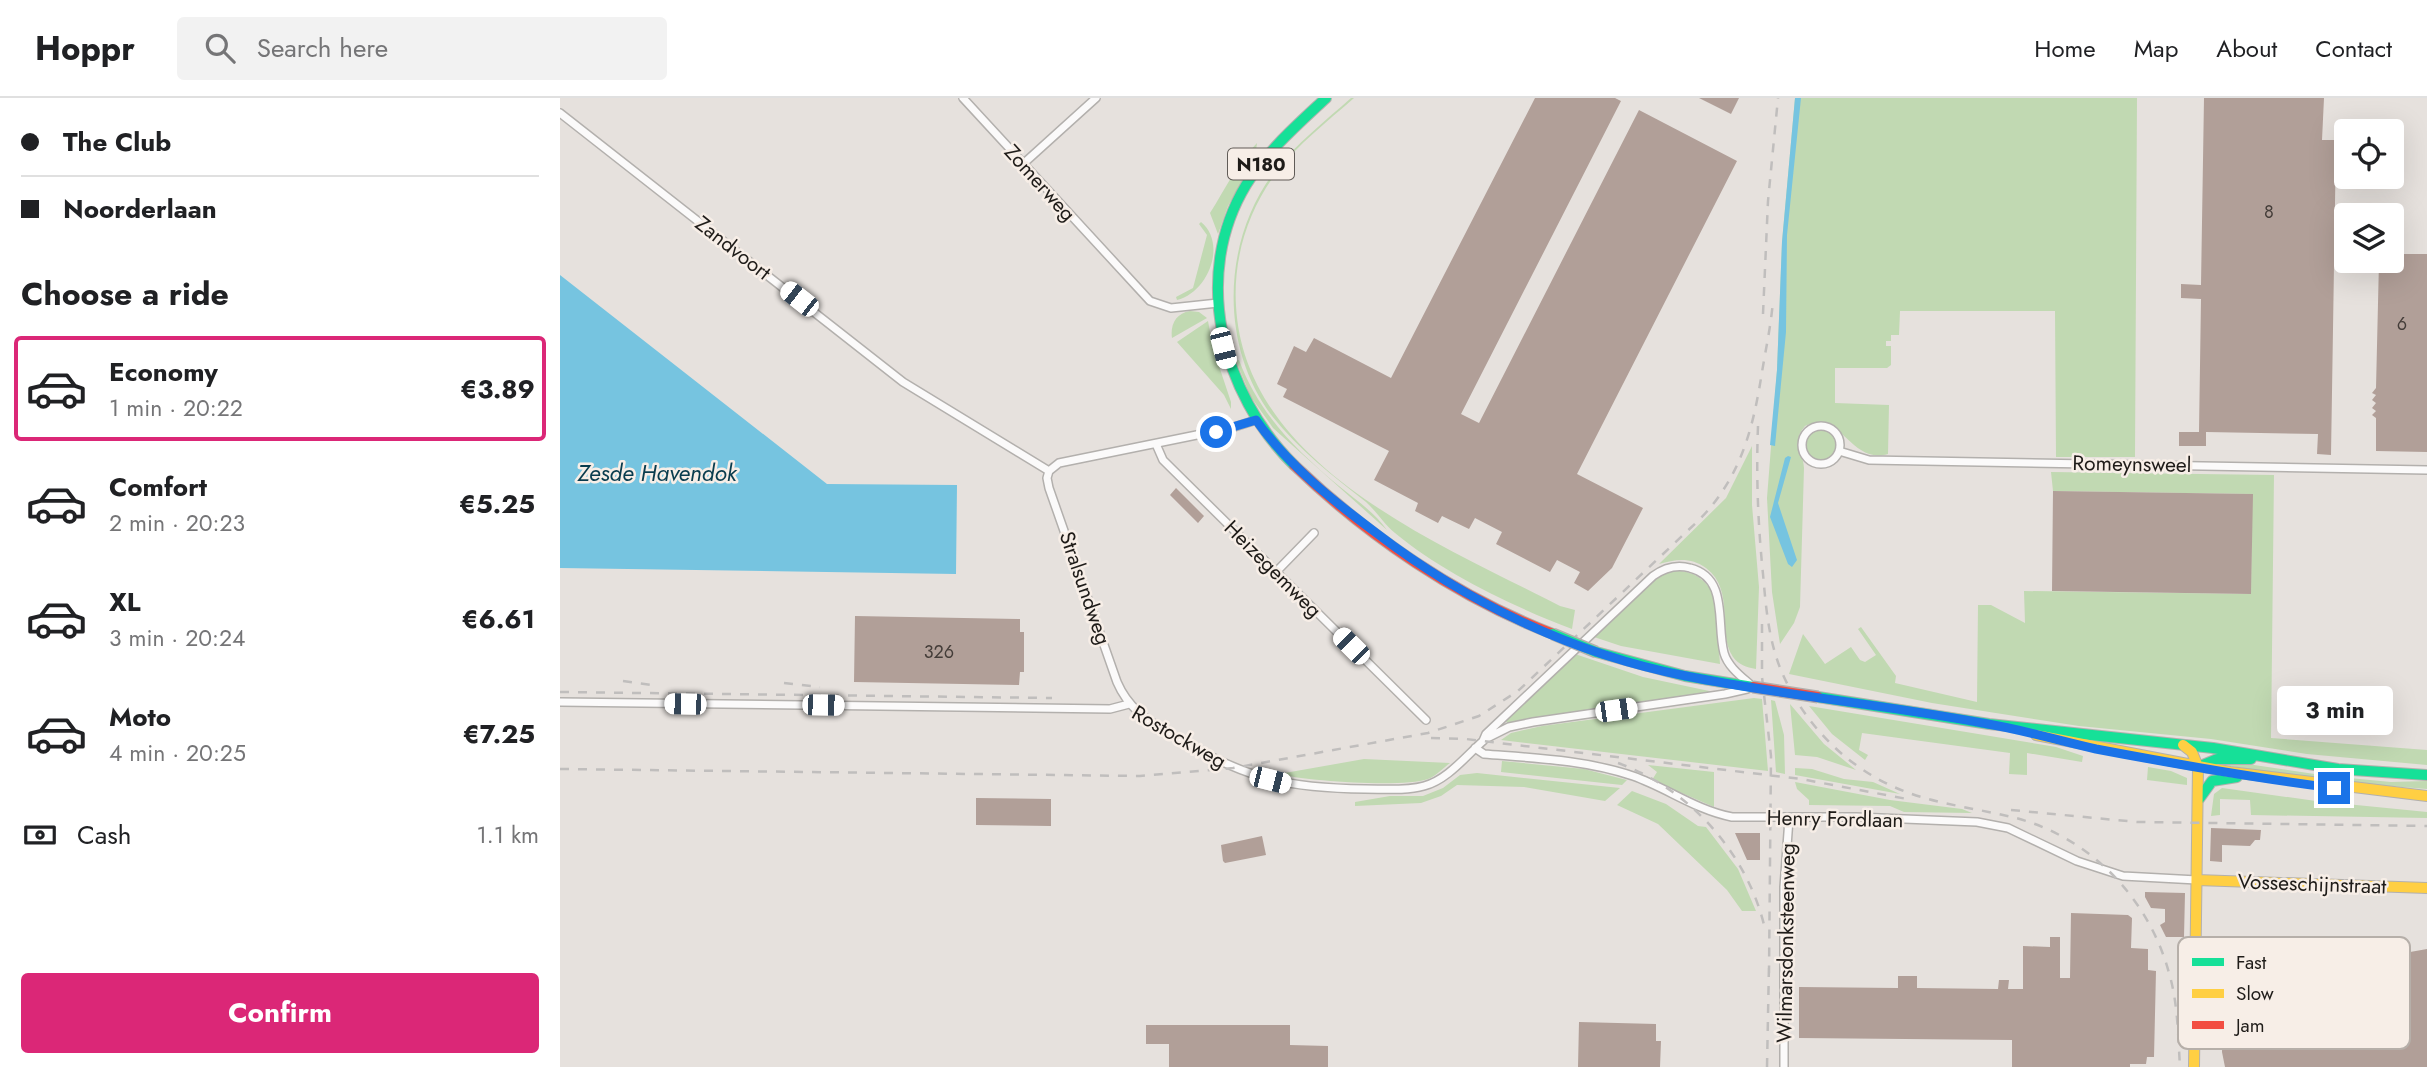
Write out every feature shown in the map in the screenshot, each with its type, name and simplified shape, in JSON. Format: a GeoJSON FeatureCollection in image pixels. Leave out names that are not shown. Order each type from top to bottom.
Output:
{"type":"FeatureCollection","features":[{"type":"Feature","properties":{"kind":"main road","name":"N180"},"geometry":{"type":"LineString","coordinates":[[1326,98],[1273,148],[1252,175],[1235,206],[1219,262],[1220,334],[1227,362],[1242,398],[1256,420],[1287,457],[1350,514],[1429,573],[1472,598],[1596,652],[1685,676],[1989,724],[2179,744],[2338,769],[2427,775]]}},
{"type":"Feature","properties":{"kind":"main road","name":"N180"},"geometry":{"type":"LineString","coordinates":[[1989,724],[2095,748],[2261,778],[2427,796]]}},
{"type":"Feature","properties":{"kind":"main road"},"geometry":{"type":"LineString","coordinates":[[2179,744],[2192,752],[2198,767],[2196,937]]}},
{"type":"Feature","properties":{"kind":"main road"},"geometry":{"type":"LineString","coordinates":[[2198,767],[2206,761],[2222,757],[2280,761]]}},
{"type":"Feature","properties":{"kind":"main road"},"geometry":{"type":"LineString","coordinates":[[2198,803],[2206,787],[2215,779],[2230,776],[2261,778]]}},
{"type":"Feature","properties":{"kind":"main road","name":"Vosseschijnstraat"},"geometry":{"type":"LineString","coordinates":[[2197,880],[2427,888]]}},
{"type":"Feature","properties":{"kind":"main road"},"geometry":{"type":"LineString","coordinates":[[2193,1049],[2193,1067]]}},
{"type":"Feature","properties":{"kind":"street","name":"Zomerweg"},"geometry":{"type":"LineString","coordinates":[[963,98],[1140,292],[1159,306],[1171,308],[1218,303]]}},
{"type":"Feature","properties":{"kind":"street"},"geometry":{"type":"LineString","coordinates":[[1023,164],[1096,98]]}},
{"type":"Feature","properties":{"kind":"street","name":"Zandvoort"},"geometry":{"type":"LineString","coordinates":[[560,113],[903,382],[1049,471]]}},
{"type":"Feature","properties":{"kind":"street"},"geometry":{"type":"LineString","coordinates":[[1049,471],[1059,463],[1156,444],[1256,420]]}},
{"type":"Feature","properties":{"kind":"street"},"geometry":{"type":"LineString","coordinates":[[1818,426],[1830,429],[1839,438],[1839,451],[1832,461],[1814,463],[1802,450],[1803,437],[1818,426]]}},
{"type":"Feature","properties":{"kind":"street","name":"Heizegemweg"},"geometry":{"type":"LineString","coordinates":[[1156,444],[1163,460],[1426,720]]}},
{"type":"Feature","properties":{"kind":"street","name":"Romeynsweel"},"geometry":{"type":"LineString","coordinates":[[1839,451],[1862,459],[1877,460],[2427,470]]}},
{"type":"Feature","properties":{"kind":"street","name":"Stralsundweg"},"geometry":{"type":"LineString","coordinates":[[1049,471],[1046,478],[1049,488],[1117,682],[1129,704]]}},
{"type":"Feature","properties":{"kind":"street"},"geometry":{"type":"LineString","coordinates":[[1276,572],[1314,533]]}},
{"type":"Feature","properties":{"kind":"street","name":"Rostockweg"},"geometry":{"type":"LineString","coordinates":[[560,702],[1110,709],[1129,704],[1147,720],[1222,763],[1258,777],[1308,788],[1426,786],[1444,776],[1485,739],[1486,733],[1653,576],[1671,567],[1694,569],[1710,580],[1720,604],[1724,652],[1732,667],[1753,687]]}},
{"type":"Feature","properties":{"kind":"street"},"geometry":{"type":"LineString","coordinates":[[1485,739],[1510,727],[1533,722],[1725,694],[1753,687]]}},
{"type":"Feature","properties":{"kind":"street","name":"Henry Fordlaan"},"geometry":{"type":"LineString","coordinates":[[1475,748],[1484,754],[1592,765],[1614,771],[1717,814],[1732,817],[1856,817],[1977,822],[2008,828],[2077,861],[2123,877],[2197,880]]}},
{"type":"Feature","properties":{"kind":"street","name":"Wilmarsdonksteenweg"},"geometry":{"type":"LineString","coordinates":[[1784,1067],[1784,887],[1789,818]]}},
{"type":"Feature","properties":{"kind":"green space"},"geometry":{"type":"Polygon","coordinates":[[[1354,98],[1285,162],[1250,218],[1240,253],[1236,288],[1236,306],[1248,362],[1273,412],[1310,455],[1356,492],[1406,526],[1560,606],[1575,610],[1572,629],[1480,588],[1414,548],[1391,529],[1366,502],[1316,462],[1293,440],[1272,416],[1255,388],[1243,358],[1236,326],[1234,294],[1237,261],[1244,229],[1257,199],[1274,172],[1301,142],[1354,98]]]}},
{"type":"Feature","properties":{"kind":"green space"},"geometry":{"type":"Polygon","coordinates":[[[1795,98],[2137,98],[2135,457],[2056,457],[2055,311],[1900,311],[1899,335],[1891,335],[1891,341],[1886,341],[1886,346],[1891,346],[1891,365],[1887,368],[1835,368],[1835,403],[1889,405],[1888,454],[1864,452],[1829,425],[1818,423],[1805,426],[1799,437],[1804,468],[1800,607],[1794,623],[1780,644],[1772,592],[1767,498],[1777,370],[1782,242],[1795,98]]]}},
{"type":"Feature","properties":{"kind":"green space"},"geometry":{"type":"Polygon","coordinates":[[[1257,143],[1255,158],[1228,206],[1218,234],[1210,213],[1238,167],[1257,143]]]}},
{"type":"Feature","properties":{"kind":"green space"},"geometry":{"type":"Polygon","coordinates":[[[1201,222],[1209,231],[1213,242],[1211,266],[1198,287],[1177,300],[1176,297],[1193,288],[1207,235],[1199,224],[1201,222]]]}},
{"type":"Feature","properties":{"kind":"green space"},"geometry":{"type":"Polygon","coordinates":[[[1190,311],[1199,312],[1207,318],[1172,338],[1175,320],[1190,311]]]}},
{"type":"Feature","properties":{"kind":"green space"},"geometry":{"type":"Polygon","coordinates":[[[1208,321],[1231,409],[1224,395],[1177,342],[1208,321]]]}},
{"type":"Feature","properties":{"kind":"green space"},"geometry":{"type":"Polygon","coordinates":[[[1239,360],[1257,397],[1280,430],[1308,459],[1371,512],[1387,530],[1273,428],[1251,397],[1236,361],[1239,360]]]}},
{"type":"Feature","properties":{"kind":"green space"},"geometry":{"type":"Polygon","coordinates":[[[1821,430],[1827,431],[1835,439],[1835,451],[1827,459],[1821,460],[1815,459],[1807,451],[1806,445],[1807,439],[1815,431],[1821,430]]]}},
{"type":"Feature","properties":{"kind":"green space"},"geometry":{"type":"Polygon","coordinates":[[[1752,446],[1752,505],[1759,587],[1756,669],[1738,662],[1728,647],[1723,599],[1715,577],[1700,564],[1689,561],[1677,560],[1659,564],[1726,498],[1752,446]]]}},
{"type":"Feature","properties":{"kind":"green space"},"geometry":{"type":"Polygon","coordinates":[[[2051,472],[2274,475],[2271,738],[2427,750],[2427,765],[2307,754],[2211,739],[2079,726],[1932,703],[1789,674],[1803,634],[1825,664],[1851,647],[1860,660],[1865,662],[1876,655],[1858,629],[1861,627],[1896,676],[1895,683],[1977,702],[1978,605],[1991,605],[2025,623],[2024,591],[2251,594],[2252,494],[2053,491],[2051,472]]]}},
{"type":"Feature","properties":{"kind":"green space"},"geometry":{"type":"Polygon","coordinates":[[[1670,571],[1697,576],[1715,597],[1720,664],[1621,646],[1594,637],[1654,580],[1670,571]]]}},
{"type":"Feature","properties":{"kind":"green space"},"geometry":{"type":"Polygon","coordinates":[[[1575,654],[1643,677],[1714,692],[1526,719],[1508,724],[1506,721],[1575,654]]]}},
{"type":"Feature","properties":{"kind":"green space"},"geometry":{"type":"Polygon","coordinates":[[[1762,699],[1768,771],[1501,740],[1511,733],[1542,726],[1762,699]]]}},
{"type":"Feature","properties":{"kind":"green space"},"geometry":{"type":"Polygon","coordinates":[[[1771,700],[1775,701],[1784,735],[1785,774],[1776,772],[1771,700]]]}},
{"type":"Feature","properties":{"kind":"green space"},"geometry":{"type":"Polygon","coordinates":[[[1790,704],[1824,744],[1856,770],[1817,757],[1795,755],[1790,704]]]}},
{"type":"Feature","properties":{"kind":"green space"},"geometry":{"type":"Polygon","coordinates":[[[1809,706],[2056,747],[2083,756],[2082,762],[2027,753],[2027,775],[2009,774],[2010,753],[1862,733],[1859,750],[1868,755],[1865,760],[1832,734],[1809,706]]]}},
{"type":"Feature","properties":{"kind":"green space"},"geometry":{"type":"Polygon","coordinates":[[[1364,759],[1450,763],[1428,779],[1415,782],[1331,781],[1279,774],[1364,759]]]}},
{"type":"Feature","properties":{"kind":"green space"},"geometry":{"type":"Polygon","coordinates":[[[1502,761],[1584,769],[1627,780],[1622,785],[1501,772],[1502,761]]]}},
{"type":"Feature","properties":{"kind":"green space"},"geometry":{"type":"Polygon","coordinates":[[[2227,761],[2328,776],[2391,782],[2427,781],[2427,789],[2327,781],[2224,765],[2227,761]]]}},
{"type":"Feature","properties":{"kind":"green space"},"geometry":{"type":"Polygon","coordinates":[[[1648,765],[1714,772],[1714,807],[1652,780],[1657,772],[1648,765]]]}},
{"type":"Feature","properties":{"kind":"green space"},"geometry":{"type":"Polygon","coordinates":[[[2148,767],[2171,771],[2187,778],[2187,785],[2147,780],[2148,767]]]}},
{"type":"Feature","properties":{"kind":"green space"},"geometry":{"type":"Polygon","coordinates":[[[1795,768],[1812,769],[1844,779],[1873,782],[1900,794],[1795,775],[1795,768]]]}},
{"type":"Feature","properties":{"kind":"green space"},"geometry":{"type":"Polygon","coordinates":[[[1477,773],[1620,788],[1605,801],[1524,787],[1457,785],[1441,796],[1421,803],[1355,806],[1355,802],[1390,796],[1423,796],[1443,788],[1460,775],[1477,773]]]}},
{"type":"Feature","properties":{"kind":"green space"},"geometry":{"type":"Polygon","coordinates":[[[1795,782],[1890,800],[1962,809],[1972,813],[1904,812],[1890,806],[1809,805],[1809,800],[1797,789],[1795,782]]]}},
{"type":"Feature","properties":{"kind":"green space"},"geometry":{"type":"Polygon","coordinates":[[[2222,788],[2427,812],[2427,818],[2251,815],[2250,800],[2220,799],[2220,815],[2211,816],[2214,794],[2222,788]]]}},
{"type":"Feature","properties":{"kind":"green space"},"geometry":{"type":"Polygon","coordinates":[[[1632,791],[1666,804],[1698,826],[1706,827],[1738,869],[1756,911],[1742,911],[1727,890],[1658,824],[1617,805],[1632,791]]]}},
{"type":"Feature","properties":{"kind":"water"},"geometry":{"type":"Polygon","coordinates":[[[1795,98],[1801,98],[1787,235],[1786,332],[1775,446],[1770,445],[1777,370],[1782,242],[1795,98]]]}},
{"type":"Feature","properties":{"kind":"water","name":"Zesde Havendok"},"geometry":{"type":"Polygon","coordinates":[[[560,275],[827,484],[957,485],[956,574],[560,568],[560,275]]]}},
{"type":"Feature","properties":{"kind":"water"},"geometry":{"type":"Polygon","coordinates":[[[1791,457],[1778,503],[1797,560],[1792,567],[1788,564],[1770,517],[1785,458],[1791,457]]]}},
{"type":"Feature","properties":{"kind":"building"},"geometry":{"type":"Polygon","coordinates":[[[1535,98],[1615,98],[1621,101],[1461,414],[1479,423],[1639,110],[1737,161],[1577,474],[1643,508],[1612,568],[1588,591],[1574,583],[1580,572],[1557,560],[1550,572],[1496,544],[1502,532],[1475,518],[1469,529],[1442,516],[1438,523],[1415,511],[1418,503],[1374,480],[1389,451],[1283,397],[1287,389],[1277,384],[1294,346],[1306,352],[1314,338],[1391,378],[1535,98]]]}},
{"type":"Feature","properties":{"kind":"building"},"geometry":{"type":"Polygon","coordinates":[[[1699,98],[1739,98],[1731,114],[1699,98]]]}},
{"type":"Feature","properties":{"kind":"building"},"geometry":{"type":"Polygon","coordinates":[[[2204,98],[2324,98],[2322,140],[2334,140],[2335,189],[2331,455],[2317,454],[2318,434],[2206,432],[2206,446],[2179,446],[2179,432],[2199,432],[2201,299],[2181,298],[2181,284],[2201,285],[2204,98]]]}},
{"type":"Feature","properties":{"kind":"building"},"geometry":{"type":"Polygon","coordinates":[[[2404,254],[2427,254],[2427,452],[2376,451],[2376,418],[2372,415],[2376,411],[2372,408],[2376,403],[2372,400],[2376,395],[2372,393],[2376,388],[2379,273],[2404,273],[2404,254]]]}},
{"type":"Feature","properties":{"kind":"building"},"geometry":{"type":"Polygon","coordinates":[[[1176,488],[1204,516],[1198,523],[1170,495],[1176,488]]]}},
{"type":"Feature","properties":{"kind":"building"},"geometry":{"type":"Polygon","coordinates":[[[2053,491],[2253,494],[2251,594],[2052,591],[2053,491]]]}},
{"type":"Feature","properties":{"kind":"building"},"geometry":{"type":"Polygon","coordinates":[[[855,616],[1020,619],[1020,632],[1024,632],[1024,672],[1020,672],[1019,685],[854,682],[855,616]]]}},
{"type":"Feature","properties":{"kind":"building"},"geometry":{"type":"Polygon","coordinates":[[[976,798],[1051,799],[1051,826],[976,825],[976,798]]]}},
{"type":"Feature","properties":{"kind":"building"},"geometry":{"type":"Polygon","coordinates":[[[2211,828],[2261,830],[2260,840],[2255,840],[2250,846],[2222,845],[2222,862],[2210,861],[2211,828]]]}},
{"type":"Feature","properties":{"kind":"building"},"geometry":{"type":"Polygon","coordinates":[[[1735,833],[1760,833],[1760,860],[1747,860],[1735,833]]]}},
{"type":"Feature","properties":{"kind":"building"},"geometry":{"type":"Polygon","coordinates":[[[1262,836],[1266,855],[1225,863],[1223,861],[1221,845],[1262,836]]]}},
{"type":"Feature","properties":{"kind":"building"},"geometry":{"type":"Polygon","coordinates":[[[2145,892],[2185,893],[2184,937],[2166,937],[2160,925],[2165,922],[2165,909],[2151,908],[2145,892]]]}},
{"type":"Feature","properties":{"kind":"building"},"geometry":{"type":"Polygon","coordinates":[[[2071,913],[2128,915],[2132,918],[2131,948],[2148,949],[2148,970],[2156,971],[2154,1057],[2147,1057],[2146,1064],[2130,1064],[2130,1067],[2012,1067],[2012,1040],[1799,1038],[1799,987],[1898,988],[1898,976],[1917,976],[1917,988],[1998,989],[1999,980],[2009,980],[2008,989],[2023,989],[2023,946],[2050,947],[2050,937],[2060,937],[2060,978],[2070,978],[2071,913]]]}},
{"type":"Feature","properties":{"kind":"building"},"geometry":{"type":"Polygon","coordinates":[[[2427,949],[2427,1067],[2225,1067],[2222,1049],[2410,1049],[2410,952],[2427,949]]]}},
{"type":"Feature","properties":{"kind":"building"},"geometry":{"type":"Polygon","coordinates":[[[1579,1022],[1656,1024],[1656,1041],[1661,1041],[1660,1067],[1578,1067],[1579,1022]]]}},
{"type":"Feature","properties":{"kind":"building"},"geometry":{"type":"Polygon","coordinates":[[[1146,1025],[1290,1025],[1290,1045],[1328,1046],[1328,1067],[1169,1067],[1169,1044],[1146,1044],[1146,1025]]]}},
{"type":"Feature","properties":{"kind":"railway"},"geometry":{"type":"LineString","coordinates":[[1763,314],[1768,201],[1778,98]]}},
{"type":"Feature","properties":{"kind":"railway"},"geometry":{"type":"LineString","coordinates":[[560,769],[1140,776],[1233,768],[1428,733],[1479,716],[1518,691],[1713,504],[1735,469],[1749,433],[1773,301]]}},
{"type":"Feature","properties":{"kind":"railway"},"geometry":{"type":"LineString","coordinates":[[1758,426],[1759,519],[1769,627],[1779,665],[1804,711],[1829,742],[1876,778],[1923,798],[2016,818],[2043,827],[2092,856],[2132,897],[2160,946],[2174,996],[2178,1036]]}},
{"type":"Feature","properties":{"kind":"railway"},"geometry":{"type":"LineString","coordinates":[[1762,624],[1762,677],[1771,756],[1769,973]]}},
{"type":"Feature","properties":{"kind":"railway"},"geometry":{"type":"LineString","coordinates":[[623,681],[651,685]]}},
{"type":"Feature","properties":{"kind":"railway"},"geometry":{"type":"LineString","coordinates":[[784,683],[820,687]]}},
{"type":"Feature","properties":{"kind":"railway"},"geometry":{"type":"LineString","coordinates":[[560,692],[1052,698]]}},
{"type":"Feature","properties":{"kind":"railway"},"geometry":{"type":"LineString","coordinates":[[1431,738],[1466,739],[1801,779],[1907,799]]}},
{"type":"Feature","properties":{"kind":"railway"},"geometry":{"type":"LineString","coordinates":[[1618,763],[1669,789],[1692,807],[1712,828],[1745,875],[1757,901],[1765,929]]}},
{"type":"Feature","properties":{"kind":"railway"},"geometry":{"type":"LineString","coordinates":[[2011,810],[2137,822],[2427,826]]}},
{"type":"Feature","properties":{"kind":"railway"},"geometry":{"type":"LineString","coordinates":[[1767,1067],[1769,964]]}},
{"type":"Feature","properties":{"kind":"railway"},"geometry":{"type":"LineString","coordinates":[[2179,1049],[2180,1067]]}},
{"type":"Feature","properties":{"kind":"traffic: fast"},"geometry":{"type":"LineString","coordinates":[[1294,465],[1269,436],[1248,404],[1233,369],[1222,332],[1218,295],[1220,257],[1229,220],[1246,185],[1293,128],[1326,98]]}},
{"type":"Feature","properties":{"kind":"traffic: fast"},"geometry":{"type":"LineString","coordinates":[[1553,634],[1596,652]]}},
{"type":"Feature","properties":{"kind":"traffic: fast"},"geometry":{"type":"LineString","coordinates":[[1596,652],[1685,676],[1753,687]]}},
{"type":"Feature","properties":{"kind":"traffic: fast"},"geometry":{"type":"LineString","coordinates":[[1818,697],[1989,724],[2213,748],[2338,769],[2427,775]]}},
{"type":"Feature","properties":{"kind":"traffic: fast"},"geometry":{"type":"LineString","coordinates":[[2198,767],[2217,759],[2251,759]]}},
{"type":"Feature","properties":{"kind":"traffic: fast"},"geometry":{"type":"LineString","coordinates":[[2199,799],[2212,781],[2237,777]]}},
{"type":"Feature","properties":{"kind":"traffic: slow"},"geometry":{"type":"LineString","coordinates":[[2036,735],[2230,772],[2427,796]]}},
{"type":"Feature","properties":{"kind":"traffic: slow"},"geometry":{"type":"LineString","coordinates":[[2183,745],[2192,752],[2198,767],[2196,937]]}},
{"type":"Feature","properties":{"kind":"traffic: slow"},"geometry":{"type":"LineString","coordinates":[[2197,880],[2427,888]]}},
{"type":"Feature","properties":{"kind":"traffic: slow"},"geometry":{"type":"LineString","coordinates":[[2194,1049],[2194,1067]]}},
{"type":"Feature","properties":{"kind":"traffic: jam"},"geometry":{"type":"LineString","coordinates":[[1294,465],[1352,516],[1415,562],[1482,602],[1553,634]]}},
{"type":"Feature","properties":{"kind":"traffic: jam"},"geometry":{"type":"LineString","coordinates":[[1753,687],[1818,697]]}},
{"type":"Feature","properties":{"kind":"route"},"geometry":{"type":"LineString","coordinates":[[1216,432],[1256,420],[1269,439],[1350,514],[1429,573],[1472,598],[1596,652],[1685,676],[1989,724],[2095,748],[2261,778],[2334,788]]}}]}
